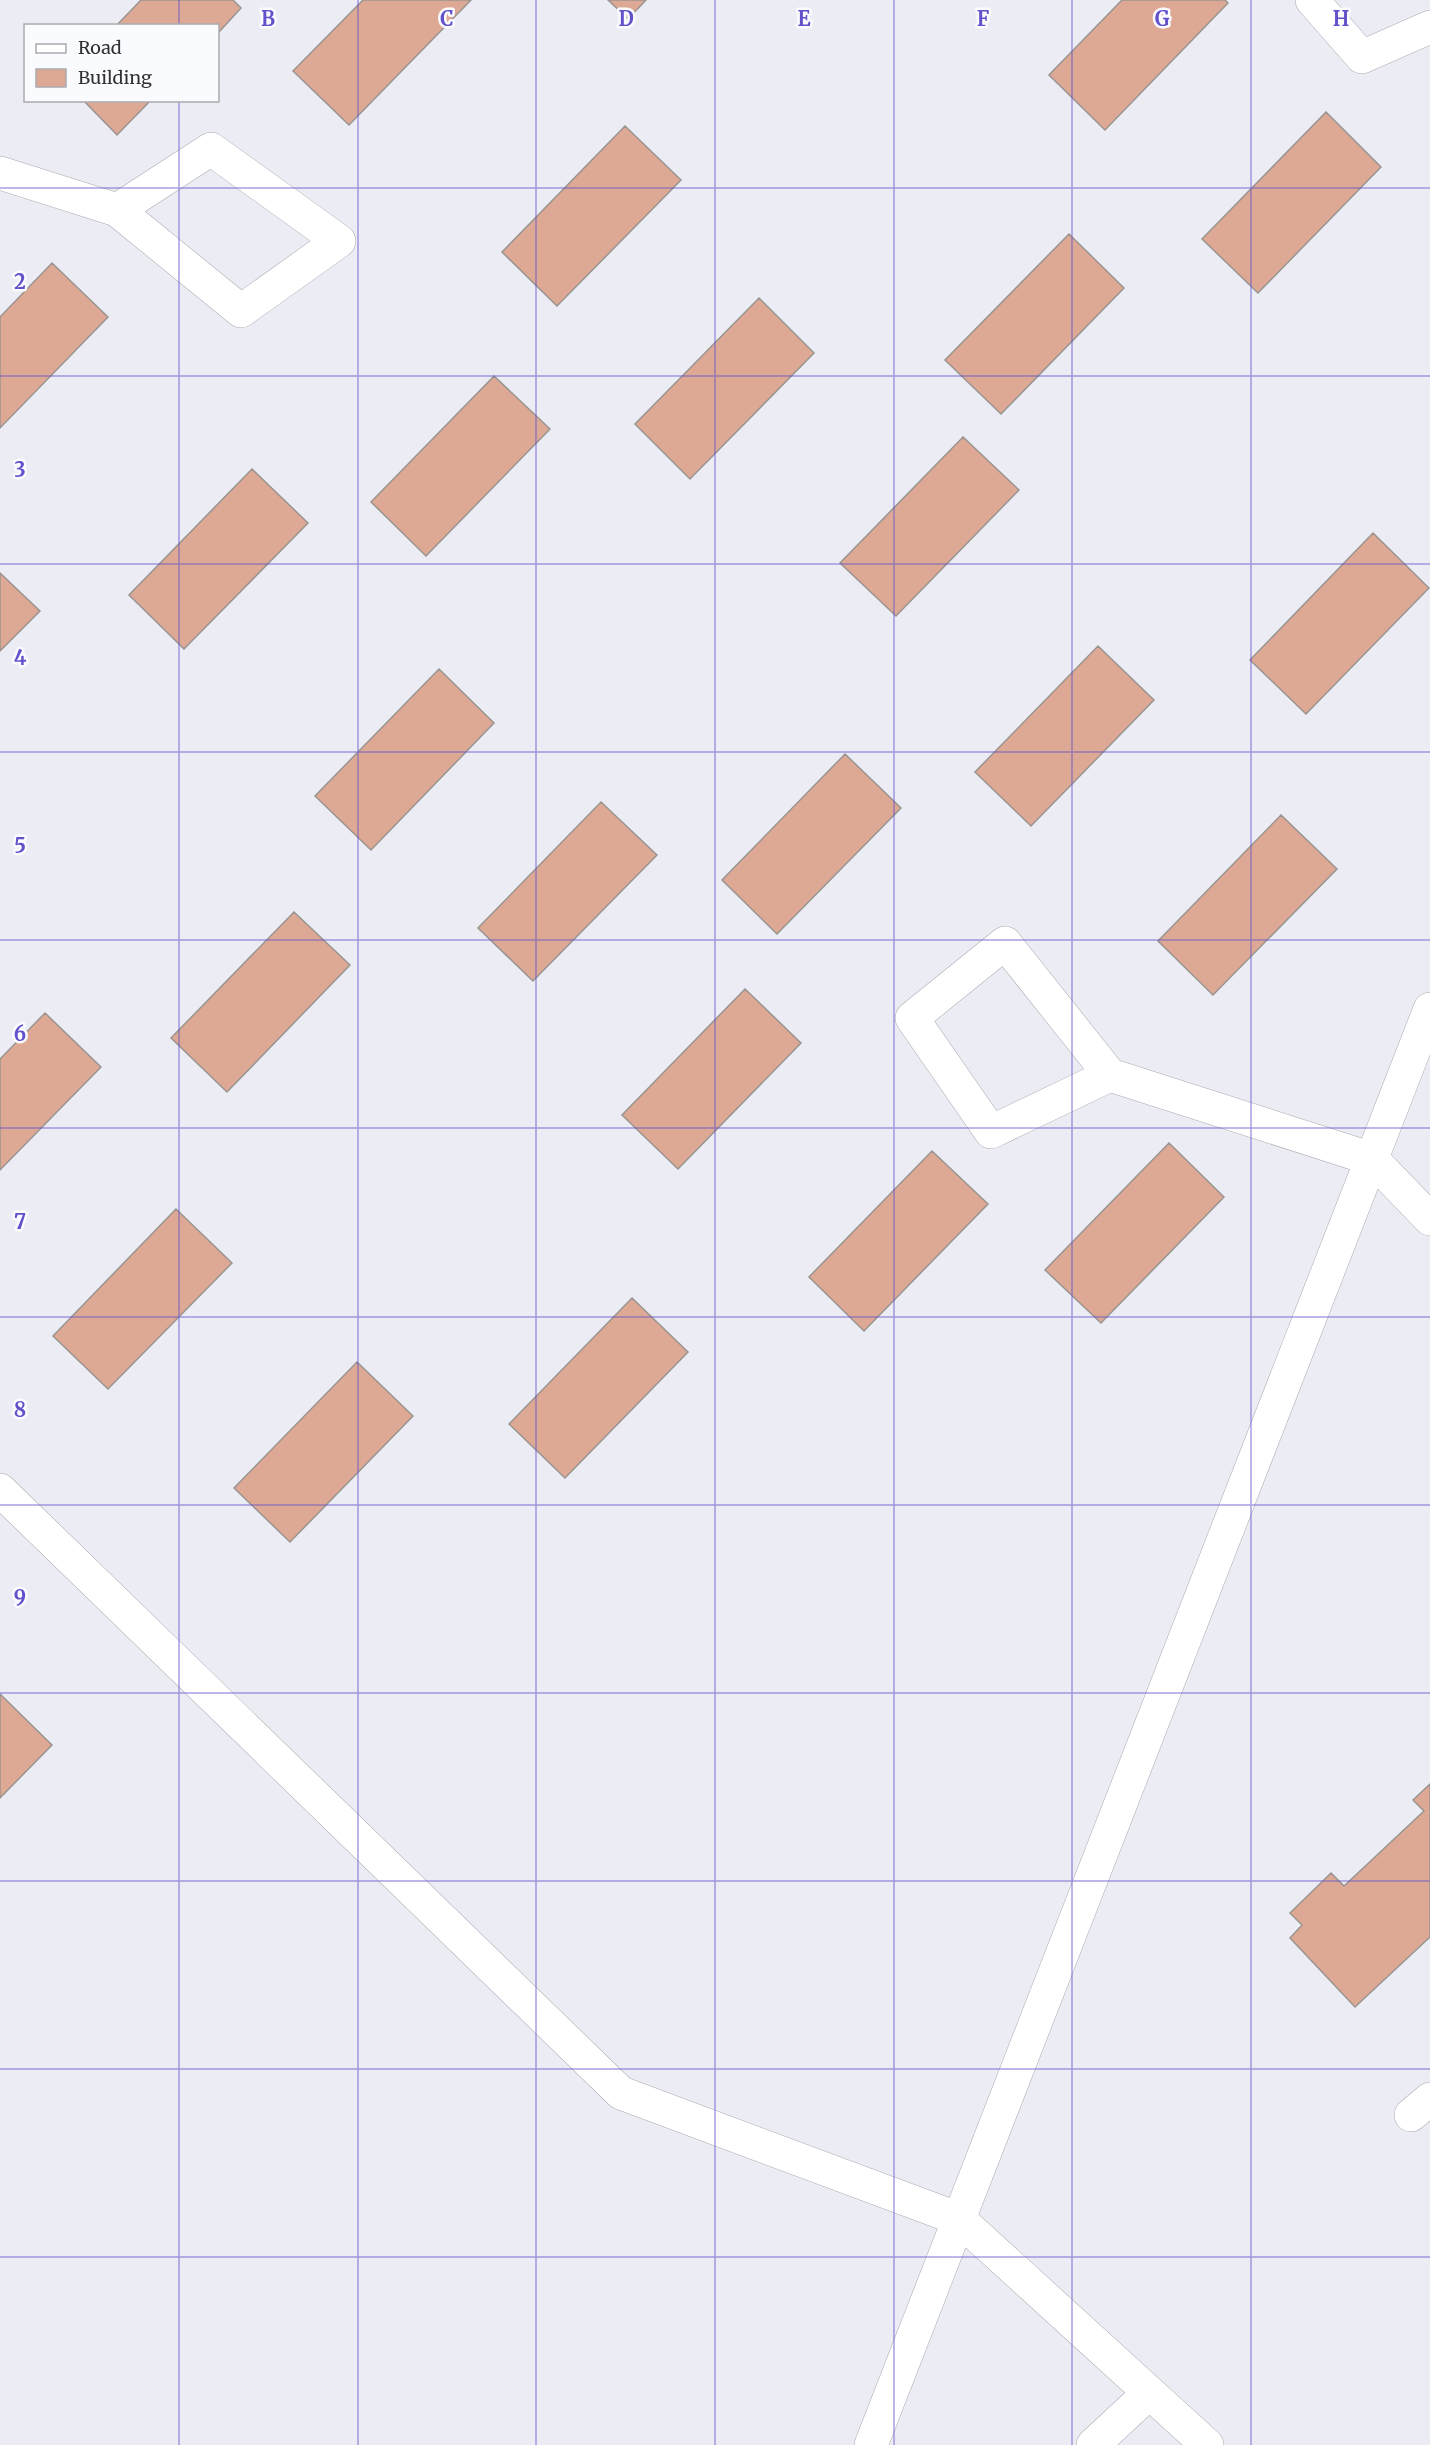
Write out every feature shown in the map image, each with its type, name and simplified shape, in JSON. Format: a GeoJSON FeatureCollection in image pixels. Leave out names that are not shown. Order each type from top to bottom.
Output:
{"type":"FeatureCollection","features":[{"type":"Feature","properties":{"kind":"street"},"geometry":{"type":"LineString","coordinates":[[1312,0],[1362,57],[1430,27]]}},
{"type":"Feature","properties":{"kind":"street"},"geometry":{"type":"LineString","coordinates":[[0,173],[117,210],[241,311],[339,241],[211,149],[117,210]]}},
{"type":"Feature","properties":{"kind":"street"},"geometry":{"type":"LineString","coordinates":[[1110,1075],[991,1132],[912,1018],[1005,943],[1110,1075],[1372,1159],[1430,1219]]}},
{"type":"Feature","properties":{"kind":"street"},"geometry":{"type":"LineString","coordinates":[[871,2445],[1430,1009]]}},
{"type":"Feature","properties":{"kind":"street"},"geometry":{"type":"LineString","coordinates":[[0,1490],[621,2093],[959,2219],[1207,2445]]}},
{"type":"Feature","properties":{"kind":"street"},"geometry":{"type":"LineString","coordinates":[[1093,2445],[1149,2393]]}},
{"type":"Feature","properties":{"kind":"building"},"geometry":{"type":"Polygon","coordinates":[[[141,0],[233,0],[241,8],[219,32],[219,24],[118,24],[141,0]]]}},
{"type":"Feature","properties":{"kind":"building"},"geometry":{"type":"Polygon","coordinates":[[[363,0],[471,0],[349,125],[293,71],[363,0]]]}},
{"type":"Feature","properties":{"kind":"building"},"geometry":{"type":"Polygon","coordinates":[[[608,0],[646,0],[628,19],[608,0]]]}},
{"type":"Feature","properties":{"kind":"building"},"geometry":{"type":"Polygon","coordinates":[[[1122,0],[1225,0],[1228,3],[1105,130],[1049,75],[1122,0]]]}},
{"type":"Feature","properties":{"kind":"building"},"geometry":{"type":"Polygon","coordinates":[[[85,102],[149,102],[117,135],[85,102]]]}},
{"type":"Feature","properties":{"kind":"building"},"geometry":{"type":"Polygon","coordinates":[[[1326,112],[1381,167],[1258,293],[1202,239],[1326,112]]]}},
{"type":"Feature","properties":{"kind":"building"},"geometry":{"type":"Polygon","coordinates":[[[625,126],[681,180],[557,306],[502,252],[625,126]]]}},
{"type":"Feature","properties":{"kind":"building"},"geometry":{"type":"Polygon","coordinates":[[[1069,234],[1124,288],[1001,414],[945,360],[1069,234]]]}},
{"type":"Feature","properties":{"kind":"building"},"geometry":{"type":"Polygon","coordinates":[[[52,263],[108,317],[0,428],[0,317],[52,263]]]}},
{"type":"Feature","properties":{"kind":"building"},"geometry":{"type":"Polygon","coordinates":[[[759,298],[814,353],[690,479],[635,424],[759,298]]]}},
{"type":"Feature","properties":{"kind":"building"},"geometry":{"type":"Polygon","coordinates":[[[494,376],[550,429],[426,556],[371,502],[494,376]]]}},
{"type":"Feature","properties":{"kind":"building"},"geometry":{"type":"Polygon","coordinates":[[[963,437],[1019,490],[896,616],[840,563],[963,437]]]}},
{"type":"Feature","properties":{"kind":"building"},"geometry":{"type":"Polygon","coordinates":[[[252,469],[308,523],[184,649],[129,595],[252,469]]]}},
{"type":"Feature","properties":{"kind":"building"},"geometry":{"type":"Polygon","coordinates":[[[1373,533],[1429,588],[1306,714],[1250,660],[1373,533]]]}},
{"type":"Feature","properties":{"kind":"building"},"geometry":{"type":"Polygon","coordinates":[[[0,573],[40,611],[0,651],[0,573]]]}},
{"type":"Feature","properties":{"kind":"building"},"geometry":{"type":"Polygon","coordinates":[[[1098,646],[1154,700],[1031,826],[975,772],[1098,646]]]}},
{"type":"Feature","properties":{"kind":"building"},"geometry":{"type":"Polygon","coordinates":[[[439,669],[494,723],[371,850],[315,796],[439,669]]]}},
{"type":"Feature","properties":{"kind":"building"},"geometry":{"type":"Polygon","coordinates":[[[845,754],[901,808],[777,934],[722,880],[845,754]]]}},
{"type":"Feature","properties":{"kind":"building"},"geometry":{"type":"Polygon","coordinates":[[[601,802],[657,855],[533,981],[478,928],[601,802]]]}},
{"type":"Feature","properties":{"kind":"building"},"geometry":{"type":"Polygon","coordinates":[[[1281,815],[1337,869],[1213,995],[1158,941],[1281,815]]]}},
{"type":"Feature","properties":{"kind":"building"},"geometry":{"type":"Polygon","coordinates":[[[294,912],[350,965],[227,1092],[171,1038],[294,912]]]}},
{"type":"Feature","properties":{"kind":"building"},"geometry":{"type":"Polygon","coordinates":[[[745,989],[801,1043],[678,1169],[622,1115],[745,989]]]}},
{"type":"Feature","properties":{"kind":"building"},"geometry":{"type":"Polygon","coordinates":[[[45,1013],[101,1067],[0,1170],[0,1059],[45,1013]]]}},
{"type":"Feature","properties":{"kind":"building"},"geometry":{"type":"Polygon","coordinates":[[[1169,1143],[1224,1197],[1101,1323],[1045,1270],[1169,1143]]]}},
{"type":"Feature","properties":{"kind":"building"},"geometry":{"type":"Polygon","coordinates":[[[932,1151],[988,1204],[864,1331],[809,1277],[932,1151]]]}},
{"type":"Feature","properties":{"kind":"building"},"geometry":{"type":"Polygon","coordinates":[[[176,1209],[232,1263],[108,1389],[53,1336],[176,1209]]]}},
{"type":"Feature","properties":{"kind":"building"},"geometry":{"type":"Polygon","coordinates":[[[632,1298],[688,1352],[565,1478],[509,1424],[632,1298]]]}},
{"type":"Feature","properties":{"kind":"building"},"geometry":{"type":"Polygon","coordinates":[[[357,1362],[413,1416],[290,1542],[234,1488],[357,1362]]]}},
{"type":"Feature","properties":{"kind":"building"},"geometry":{"type":"Polygon","coordinates":[[[0,1694],[52,1745],[0,1798],[0,1694]]]}},
{"type":"Feature","properties":{"kind":"building"},"geometry":{"type":"Polygon","coordinates":[[[1430,1784],[1430,1937],[1355,2007],[1290,1938],[1302,1925],[1290,1913],[1331,1873],[1344,1886],[1424,1811],[1413,1800],[1430,1784]]]}}]}
